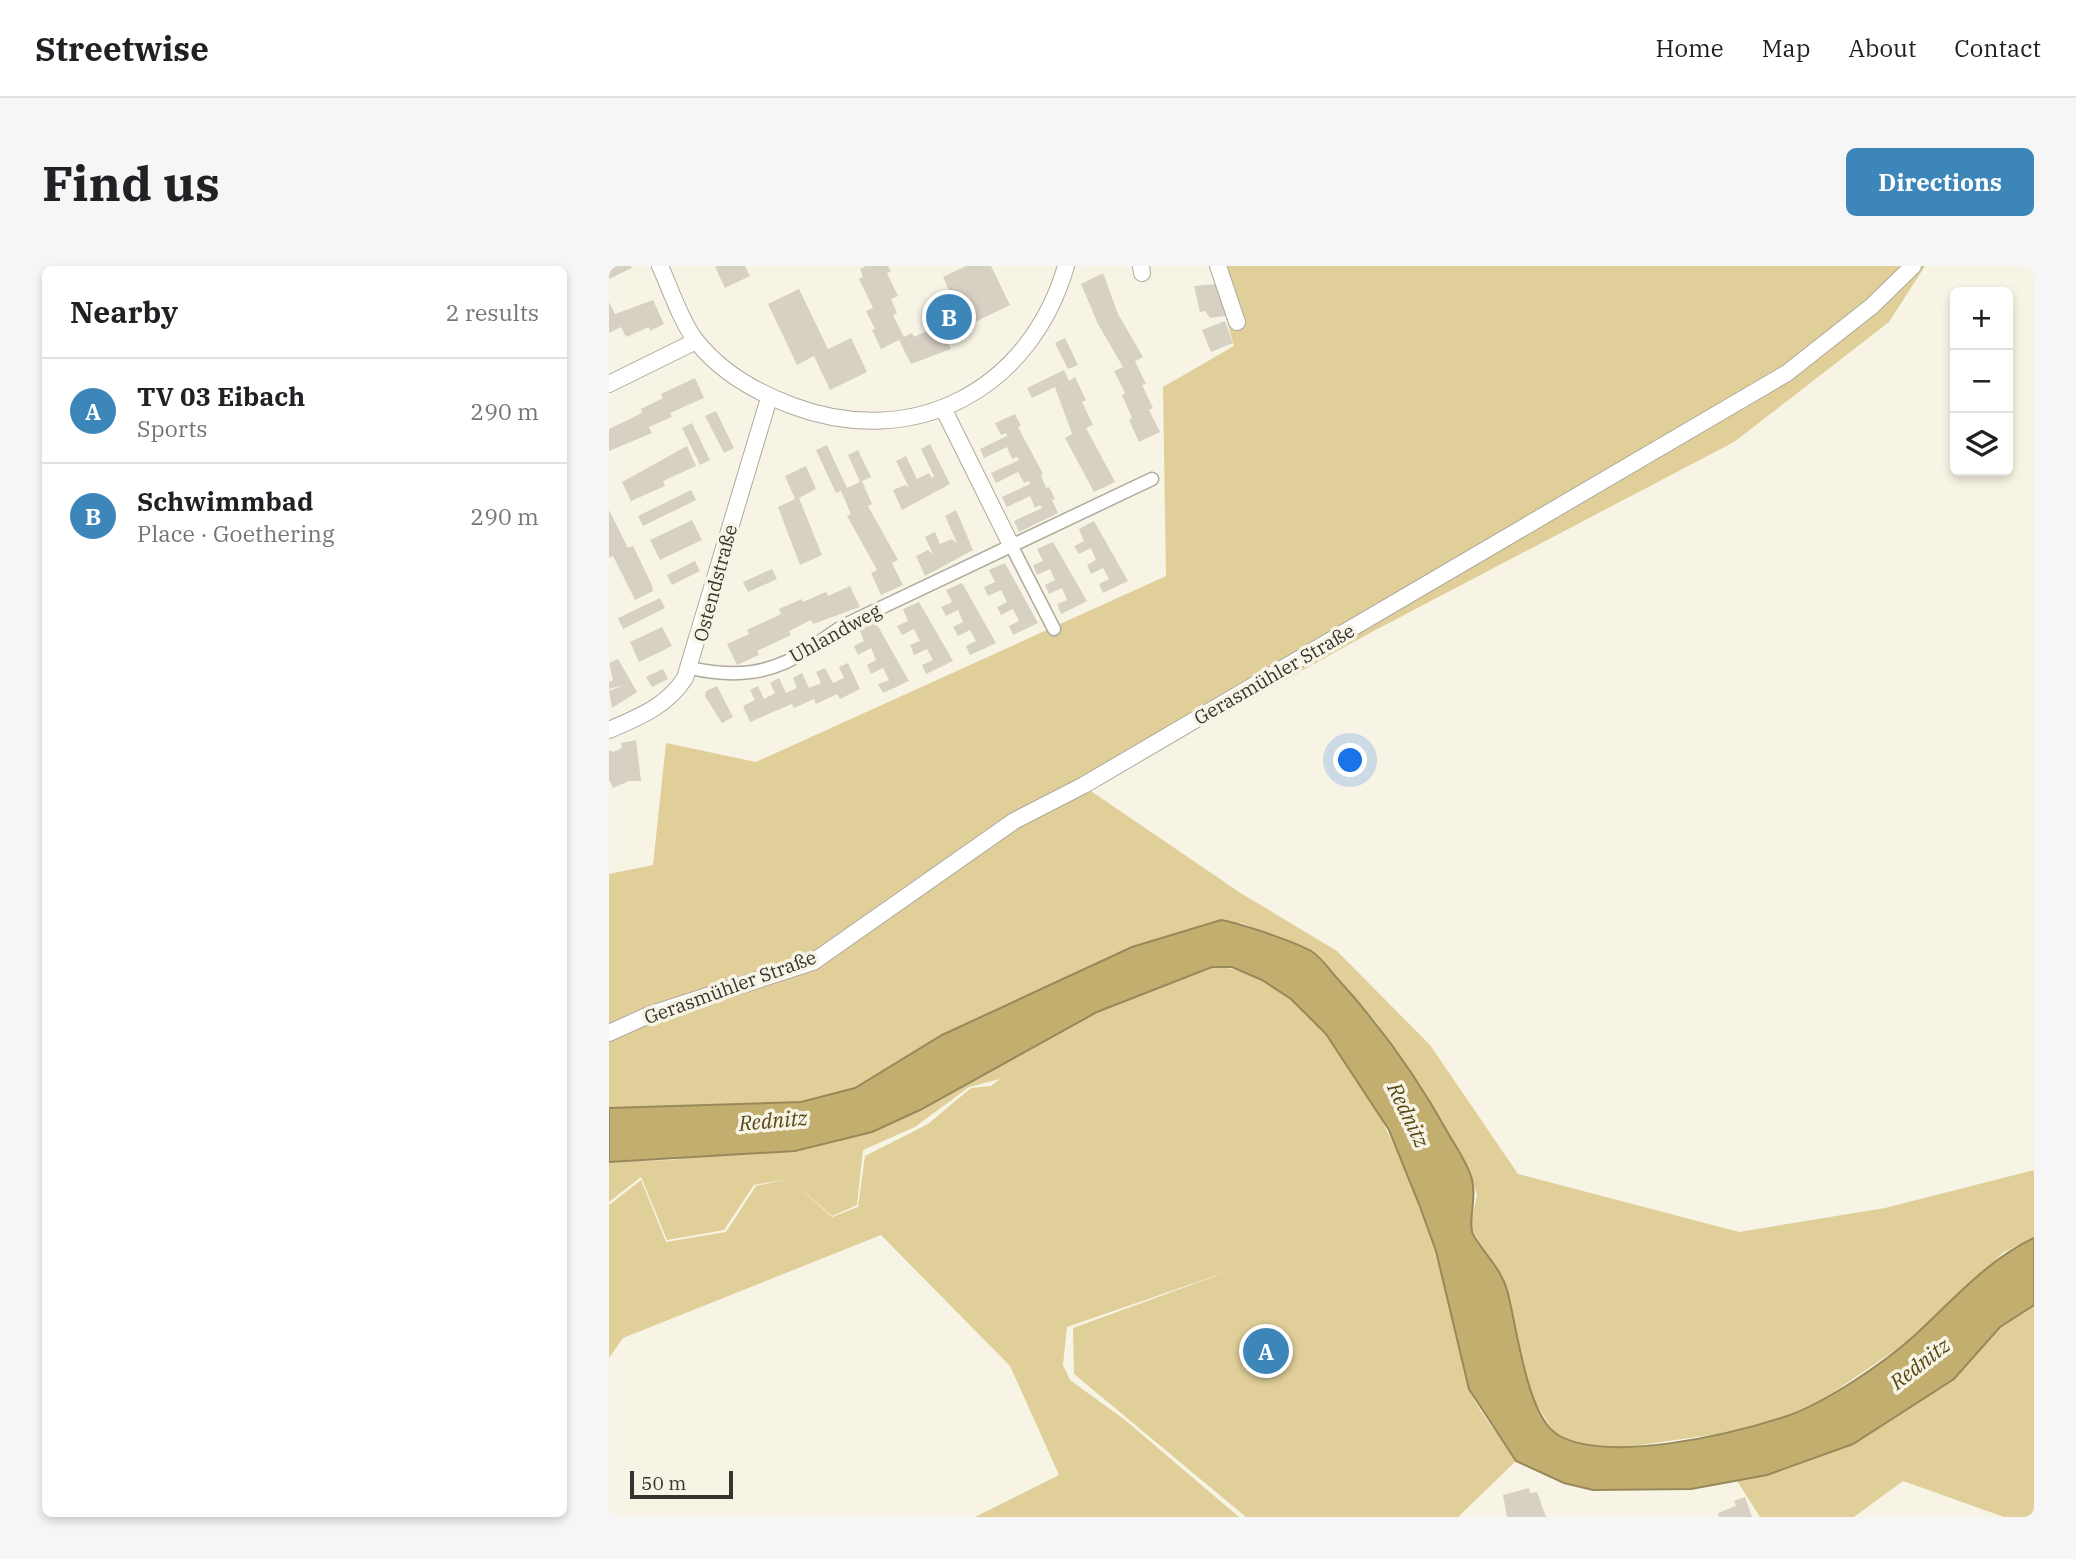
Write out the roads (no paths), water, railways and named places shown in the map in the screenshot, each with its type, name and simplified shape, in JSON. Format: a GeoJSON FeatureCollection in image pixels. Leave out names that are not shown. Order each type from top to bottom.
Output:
{"type":"FeatureCollection","features":[{"type":"Feature","properties":{"kind":"street"},"geometry":{"type":"LineString","coordinates":[[660,266],[696,341],[736,377],[769,398],[821,416],[879,423],[944,410],[1002,374],[1023,352],[1047,315],[1066,266]]}},
{"type":"Feature","properties":{"kind":"street"},"geometry":{"type":"LineString","coordinates":[[1218,266],[1237,322]]}},
{"type":"Feature","properties":{"kind":"street","name":"Gerasmühler Straße"},"geometry":{"type":"LineString","coordinates":[[609,1033],[651,1014],[813,962],[1014,821],[1084,785],[1787,373],[1872,306],[1913,266]]}},
{"type":"Feature","properties":{"kind":"street"},"geometry":{"type":"LineString","coordinates":[[609,384],[696,341]]}},
{"type":"Feature","properties":{"kind":"street","name":"Ostendstraße"},"geometry":{"type":"LineString","coordinates":[[609,730],[668,699],[678,690],[690,668],[769,398]]}},
{"type":"Feature","properties":{"kind":"street"},"geometry":{"type":"LineString","coordinates":[[944,410],[1054,629]]}},
{"type":"Feature","properties":{"kind":"street","name":"Uhlandweg"},"geometry":{"type":"LineString","coordinates":[[690,668],[742,676],[759,672],[811,648],[826,634],[1152,479]]}},
{"type":"Feature","properties":{"kind":"water","name":"Rednitz"},"geometry":{"type":"Polygon","coordinates":[[[1221,920],[1281,938],[1315,954],[1368,1014],[1411,1072],[1469,1170],[1473,1184],[1471,1229],[1504,1282],[1530,1390],[1547,1425],[1558,1435],[1580,1443],[1607,1447],[1671,1443],[1735,1431],[1802,1410],[1836,1392],[1887,1358],[1985,1269],[2034,1238],[2034,1305],[2000,1327],[1954,1379],[1853,1444],[1767,1475],[1691,1489],[1593,1490],[1564,1483],[1516,1461],[1469,1389],[1436,1251],[1389,1130],[1326,1034],[1291,999],[1262,980],[1232,967],[1212,967],[1097,1012],[920,1110],[872,1132],[795,1151],[609,1162],[609,1108],[801,1102],[855,1088],[942,1035],[1132,947],[1221,920]]]}},
{"type":"Feature","properties":{"kind":"place","name":"Schwimmbad"},"geometry":{"type":"Point","coordinates":[949,317]}},
{"type":"Feature","properties":{"kind":"place","name":"TV 03 Eibach"},"geometry":{"type":"Point","coordinates":[1266,1351]}}]}
